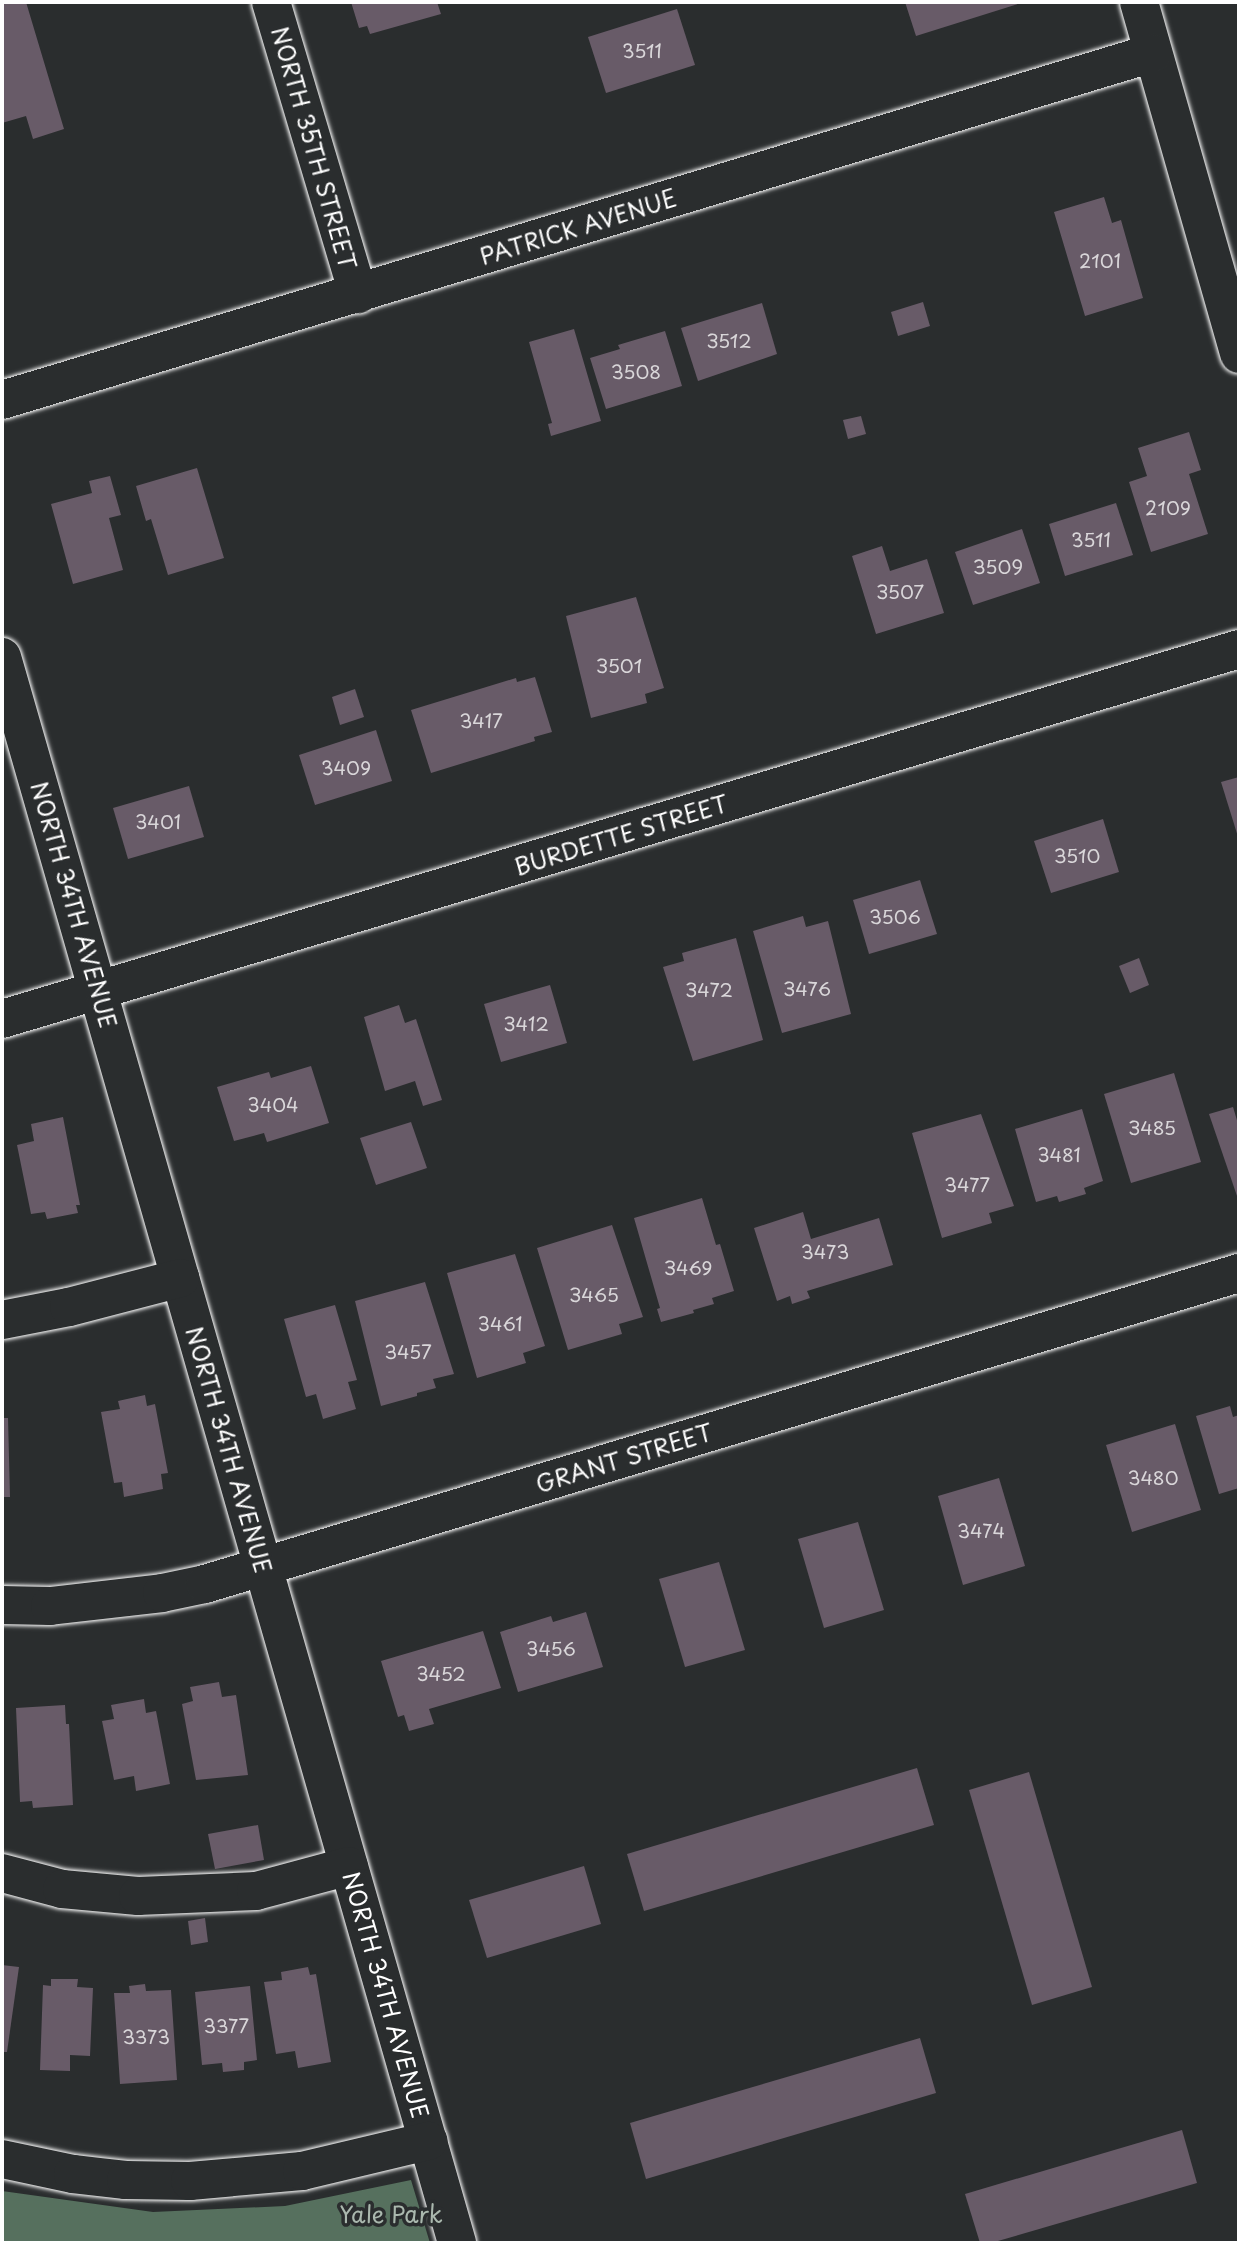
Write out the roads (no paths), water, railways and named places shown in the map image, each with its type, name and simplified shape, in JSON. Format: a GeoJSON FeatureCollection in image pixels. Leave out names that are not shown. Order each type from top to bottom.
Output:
{"type":"FeatureCollection","features":[{"type":"Feature","properties":{"kind":"street","name":"NORTH 35TH STREET"},"geometry":{"type":"LineString","coordinates":[[271,2],[358,294]]}},
{"type":"Feature","properties":{"kind":"street"},"geometry":{"type":"LineString","coordinates":[[1139,2],[1153,53],[1227,264],[1239,354]]}},
{"type":"Feature","properties":{"kind":"street","name":"PATRICK AVENUE"},"geometry":{"type":"LineString","coordinates":[[2,400],[1153,53]]}},
{"type":"Feature","properties":{"kind":"street","name":"BURDETTE STREET"},"geometry":{"type":"LineString","coordinates":[[2,1019],[1239,649]]}},
{"type":"Feature","properties":{"kind":"street","name":"NORTH 34TH AVENUE"},"geometry":{"type":"LineString","coordinates":[[2,657],[10,714],[99,992],[457,2243]]}},
{"type":"Feature","properties":{"kind":"street","name":"GRANT STREET"},"geometry":{"type":"LineString","coordinates":[[2,1605],[50,1606],[162,1593],[263,1566],[1239,1273]]}},
{"type":"Feature","properties":{"kind":"street"},"geometry":{"type":"LineString","coordinates":[[2,1320],[69,1307],[180,1278]]}},
{"type":"Feature","properties":{"kind":"street"},"geometry":{"type":"LineString","coordinates":[[2,1872],[62,1889],[138,1896],[257,1891],[349,1866]]}},
{"type":"Feature","properties":{"kind":"street"},"geometry":{"type":"LineString","coordinates":[[2,2159],[73,2174],[126,2180],[190,2181],[302,2171],[428,2141]]}},
{"type":"Feature","properties":{"kind":"park label","name":"Yale Park"},"geometry":{"type":"Point","coordinates":[391,2214]}}]}
